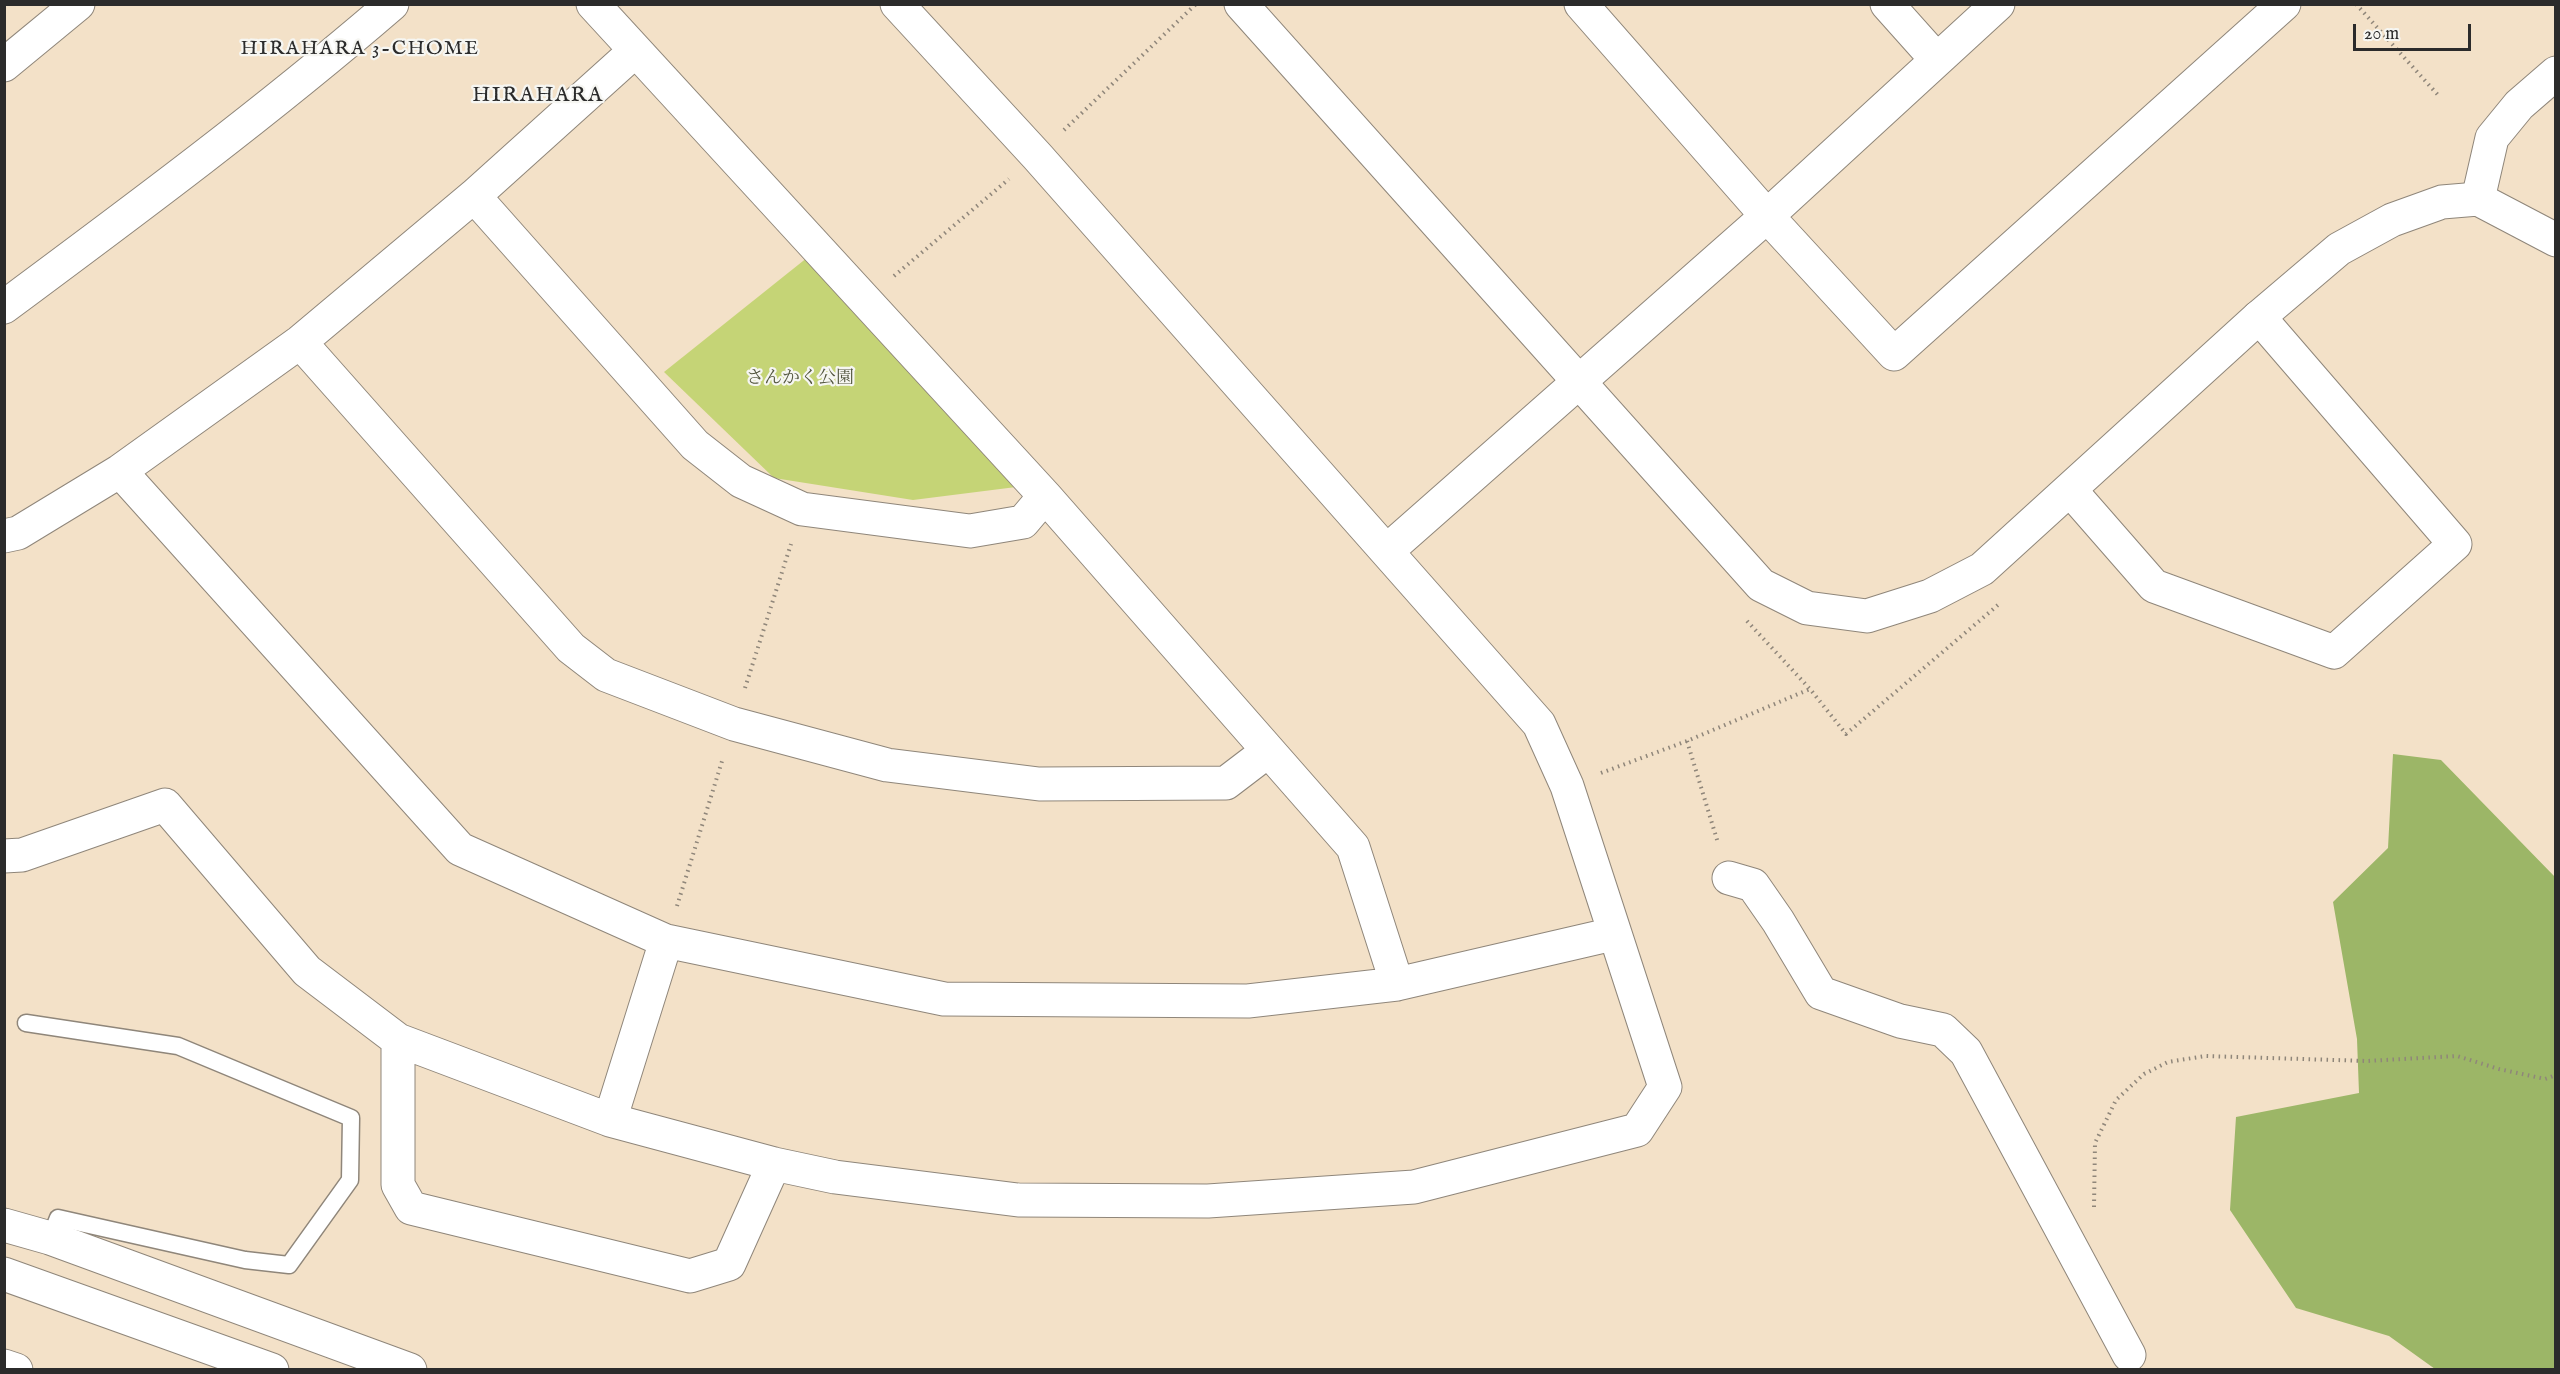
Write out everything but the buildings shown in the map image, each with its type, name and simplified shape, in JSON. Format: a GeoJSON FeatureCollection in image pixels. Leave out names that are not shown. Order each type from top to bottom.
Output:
{"type":"FeatureCollection","features":[{"type":"Feature","properties":{"kind":"main road"},"geometry":{"type":"LineString","coordinates":[[4,65],[78,4]]}},
{"type":"Feature","properties":{"kind":"main road"},"geometry":{"type":"LineString","coordinates":[[4,307],[184,173],[320,67],[392,4]]}},
{"type":"Feature","properties":{"kind":"main road"},"geometry":{"type":"LineString","coordinates":[[593,4],[1045,495],[1353,847],[1397,984]]}},
{"type":"Feature","properties":{"kind":"main road"},"geometry":{"type":"LineString","coordinates":[[4,856],[22,855],[165,805],[307,971],[398,1040],[610,1120],[774,1164],[835,1177],[1018,1200],[1208,1201],[1414,1187],[1637,1130],[1665,1087],[1613,934],[1567,786],[1539,723],[1388,550],[897,4]]}},
{"type":"Feature","properties":{"kind":"main road"},"geometry":{"type":"LineString","coordinates":[[1241,4],[1761,585],[1807,608],[1867,616],[1930,596],[1982,568],[2071,490],[2259,317],[2338,249],[2392,220],[2442,202],[2478,199],[2556,240]]}},
{"type":"Feature","properties":{"kind":"main road"},"geometry":{"type":"LineString","coordinates":[[1581,4],[1767,216],[1894,354],[2284,4]]}},
{"type":"Feature","properties":{"kind":"main road"},"geometry":{"type":"LineString","coordinates":[[1887,4],[1937,60]]}},
{"type":"Feature","properties":{"kind":"main road"},"geometry":{"type":"LineString","coordinates":[[1388,550],[1767,216],[1998,4]]}},
{"type":"Feature","properties":{"kind":"main road"},"geometry":{"type":"LineString","coordinates":[[4,536],[18,533],[120,471],[300,342],[474,196],[635,51]]}},
{"type":"Feature","properties":{"kind":"main road"},"geometry":{"type":"LineString","coordinates":[[2478,199],[2492,138],[2519,105],[2556,73]]}},
{"type":"Feature","properties":{"kind":"main road"},"geometry":{"type":"LineString","coordinates":[[474,196],[695,445],[741,482],[802,509],[970,531],[1023,522],[1045,495]]}},
{"type":"Feature","properties":{"kind":"main road"},"geometry":{"type":"LineString","coordinates":[[2071,490],[2154,586],[2334,652],[2454,544],[2259,317]]}},
{"type":"Feature","properties":{"kind":"main road"},"geometry":{"type":"LineString","coordinates":[[300,342],[571,648],[606,675],[734,724],[887,765],[1039,784],[1226,783],[1268,751]]}},
{"type":"Feature","properties":{"kind":"main road"},"geometry":{"type":"LineString","coordinates":[[120,471],[460,849],[666,941],[791,969],[944,999],[1248,1001],[1397,984],[1613,934]]}},
{"type":"Feature","properties":{"kind":"main road"},"geometry":{"type":"LineString","coordinates":[[1724,863],[1753,885],[1778,921],[1821,993],[1900,1021],[1943,1030],[1966,1052],[2127,1362]]}},
{"type":"Feature","properties":{"kind":"main road"},"geometry":{"type":"LineString","coordinates":[[610,1120],[666,941]]}},
{"type":"Feature","properties":{"kind":"main road"},"geometry":{"type":"LineString","coordinates":[[398,1040],[398,1185],[411,1208],[690,1276],[729,1264],[774,1164]]}},
{"type":"Feature","properties":{"kind":"main road"},"geometry":{"type":"LineString","coordinates":[[4,1225],[50,1238],[411,1370]]}},
{"type":"Feature","properties":{"kind":"main road"},"geometry":{"type":"LineString","coordinates":[[4,1274],[272,1370]]}},
{"type":"Feature","properties":{"kind":"main road"},"geometry":{"type":"LineString","coordinates":[[2127,1362],[2129,1305]]}},
{"type":"Feature","properties":{"kind":"main road"},"geometry":{"type":"LineString","coordinates":[[4,1366],[16,1370]]}},
{"type":"Feature","properties":{"kind":"lane"},"geometry":{"type":"LineString","coordinates":[[26,1023],[178,1046],[351,1118],[350,1180],[289,1265],[245,1260],[57,1218],[50,1238]]}},
{"type":"Feature","properties":{"kind":"path"},"geometry":{"type":"LineString","coordinates":[[2356,4],[2438,95]]}},
{"type":"Feature","properties":{"kind":"path"},"geometry":{"type":"LineString","coordinates":[[1567,786],[1687,741],[1809,689]]}},
{"type":"Feature","properties":{"kind":"path"},"geometry":{"type":"LineString","coordinates":[[1687,741],[1724,863]]}},
{"type":"Feature","properties":{"kind":"path"},"geometry":{"type":"LineString","coordinates":[[2094,1210],[2095,1143],[2116,1100],[2144,1074],[2168,1062],[2205,1056],[2367,1062],[2457,1056],[2499,1069],[2545,1079],[2556,1076]]}},
{"type":"Feature","properties":{"kind":"green space","name":"さんかく公園"},"geometry":{"type":"Polygon","coordinates":[[[808,257],[1024,486],[913,500],[774,478],[664,372],[808,257]]]}},
{"type":"Feature","properties":{"kind":"green space"},"geometry":{"type":"Polygon","coordinates":[[[2393,754],[2441,760],[2555,877],[2555,1369],[2435,1369],[2389,1336],[2296,1308],[2230,1210],[2236,1117],[2359,1093],[2357,1039],[2333,902],[2388,848],[2393,754]]]}},
{"type":"Feature","properties":{"kind":"district","name":"HIRAHARA 3-CHOME"},"geometry":{"type":"Point","coordinates":[360,50]}},
{"type":"Feature","properties":{"kind":"district","name":"HIRAHARA"},"geometry":{"type":"Point","coordinates":[538,97]}}]}
